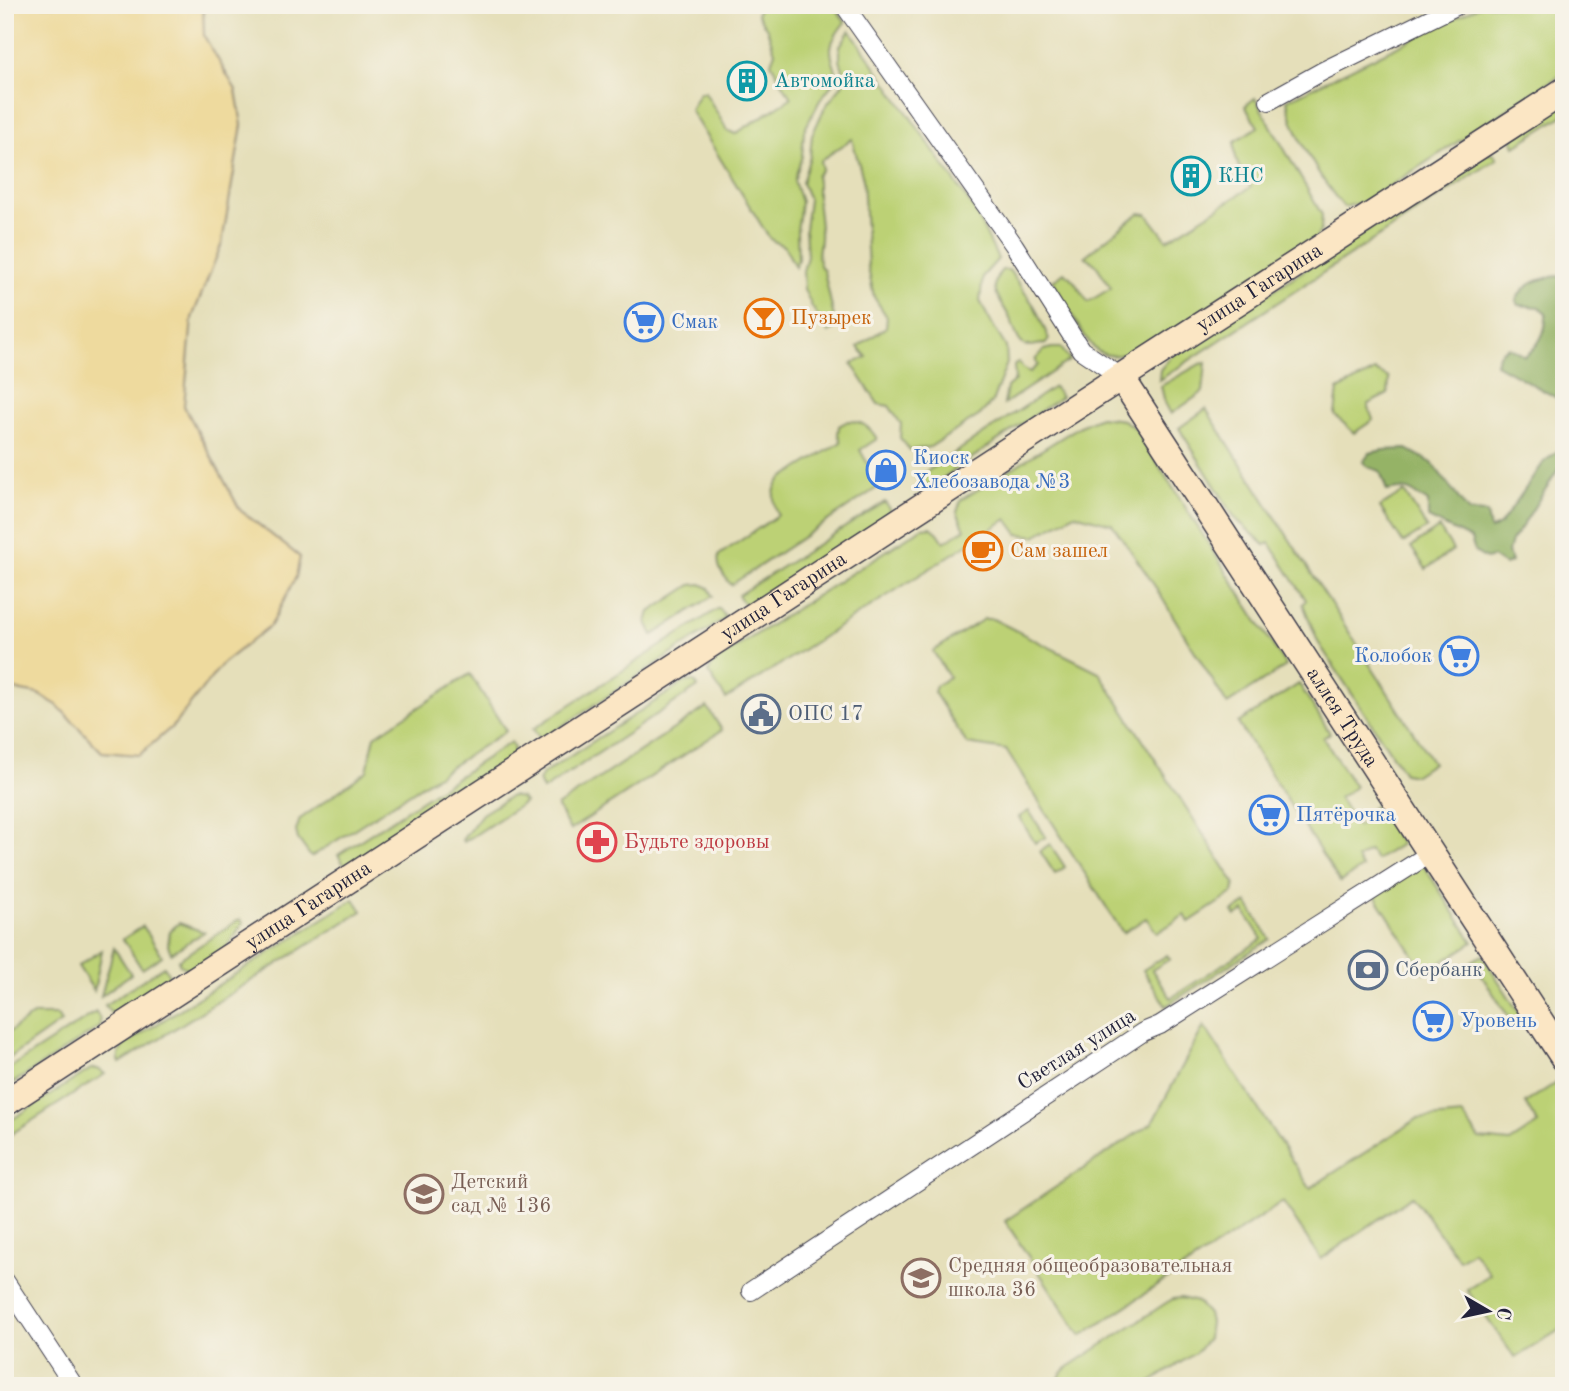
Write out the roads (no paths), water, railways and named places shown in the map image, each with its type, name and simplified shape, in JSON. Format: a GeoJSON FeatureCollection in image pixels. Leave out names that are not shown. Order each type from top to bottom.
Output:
{"type":"FeatureCollection","features":[{"type":"Feature","properties":{"kind":"street"},"geometry":{"type":"LineString","coordinates":[[847,5],[847,9],[1014,245],[1081,350],[1121,377]]}},
{"type":"Feature","properties":{"kind":"street"},"geometry":{"type":"LineString","coordinates":[[1269,101],[1323,71],[1458,5]]}},
{"type":"Feature","properties":{"kind":"street","name":"улица Гагарина"},"geometry":{"type":"LineString","coordinates":[[5,1103],[1564,91]]}},
{"type":"Feature","properties":{"kind":"street","name":"аллея Труда"},"geometry":{"type":"LineString","coordinates":[[1121,377],[1564,1058]]}},
{"type":"Feature","properties":{"kind":"street","name":"Светлая улица"},"geometry":{"type":"LineString","coordinates":[[751,1291],[1143,1032],[1160,1025],[1431,853]]}},
{"type":"Feature","properties":{"kind":"street"},"geometry":{"type":"LineString","coordinates":[[5,1281],[74,1386]]}},
{"type":"Feature","properties":{"kind":"place","name":"Автомойка"},"geometry":{"type":"Point","coordinates":[747,81]}},
{"type":"Feature","properties":{"kind":"place","name":"КНС"},"geometry":{"type":"Point","coordinates":[1191,176]}},
{"type":"Feature","properties":{"kind":"place","name":"Пузырек"},"geometry":{"type":"Point","coordinates":[764,318]}},
{"type":"Feature","properties":{"kind":"place","name":"Смак"},"geometry":{"type":"Point","coordinates":[644,322]}},
{"type":"Feature","properties":{"kind":"place","name":"Киоск Хлебозавода №3"},"geometry":{"type":"Point","coordinates":[886,470]}},
{"type":"Feature","properties":{"kind":"place","name":"Сам зашел"},"geometry":{"type":"Point","coordinates":[983,551]}},
{"type":"Feature","properties":{"kind":"place","name":"Колобок"},"geometry":{"type":"Point","coordinates":[1459,656]}},
{"type":"Feature","properties":{"kind":"place","name":"ОПС 17"},"geometry":{"type":"Point","coordinates":[761,714]}},
{"type":"Feature","properties":{"kind":"place","name":"Пятёрочка"},"geometry":{"type":"Point","coordinates":[1269,815]}},
{"type":"Feature","properties":{"kind":"place","name":"Будьте здоровы"},"geometry":{"type":"Point","coordinates":[597,842]}},
{"type":"Feature","properties":{"kind":"place","name":"Сбербанк"},"geometry":{"type":"Point","coordinates":[1368,970]}},
{"type":"Feature","properties":{"kind":"place","name":"Уровень"},"geometry":{"type":"Point","coordinates":[1433,1021]}},
{"type":"Feature","properties":{"kind":"place","name":"Детский сад № 136"},"geometry":{"type":"Point","coordinates":[424,1194]}},
{"type":"Feature","properties":{"kind":"place","name":"Средняя общеобразовательная школа 36"},"geometry":{"type":"Point","coordinates":[921,1278]}}]}
